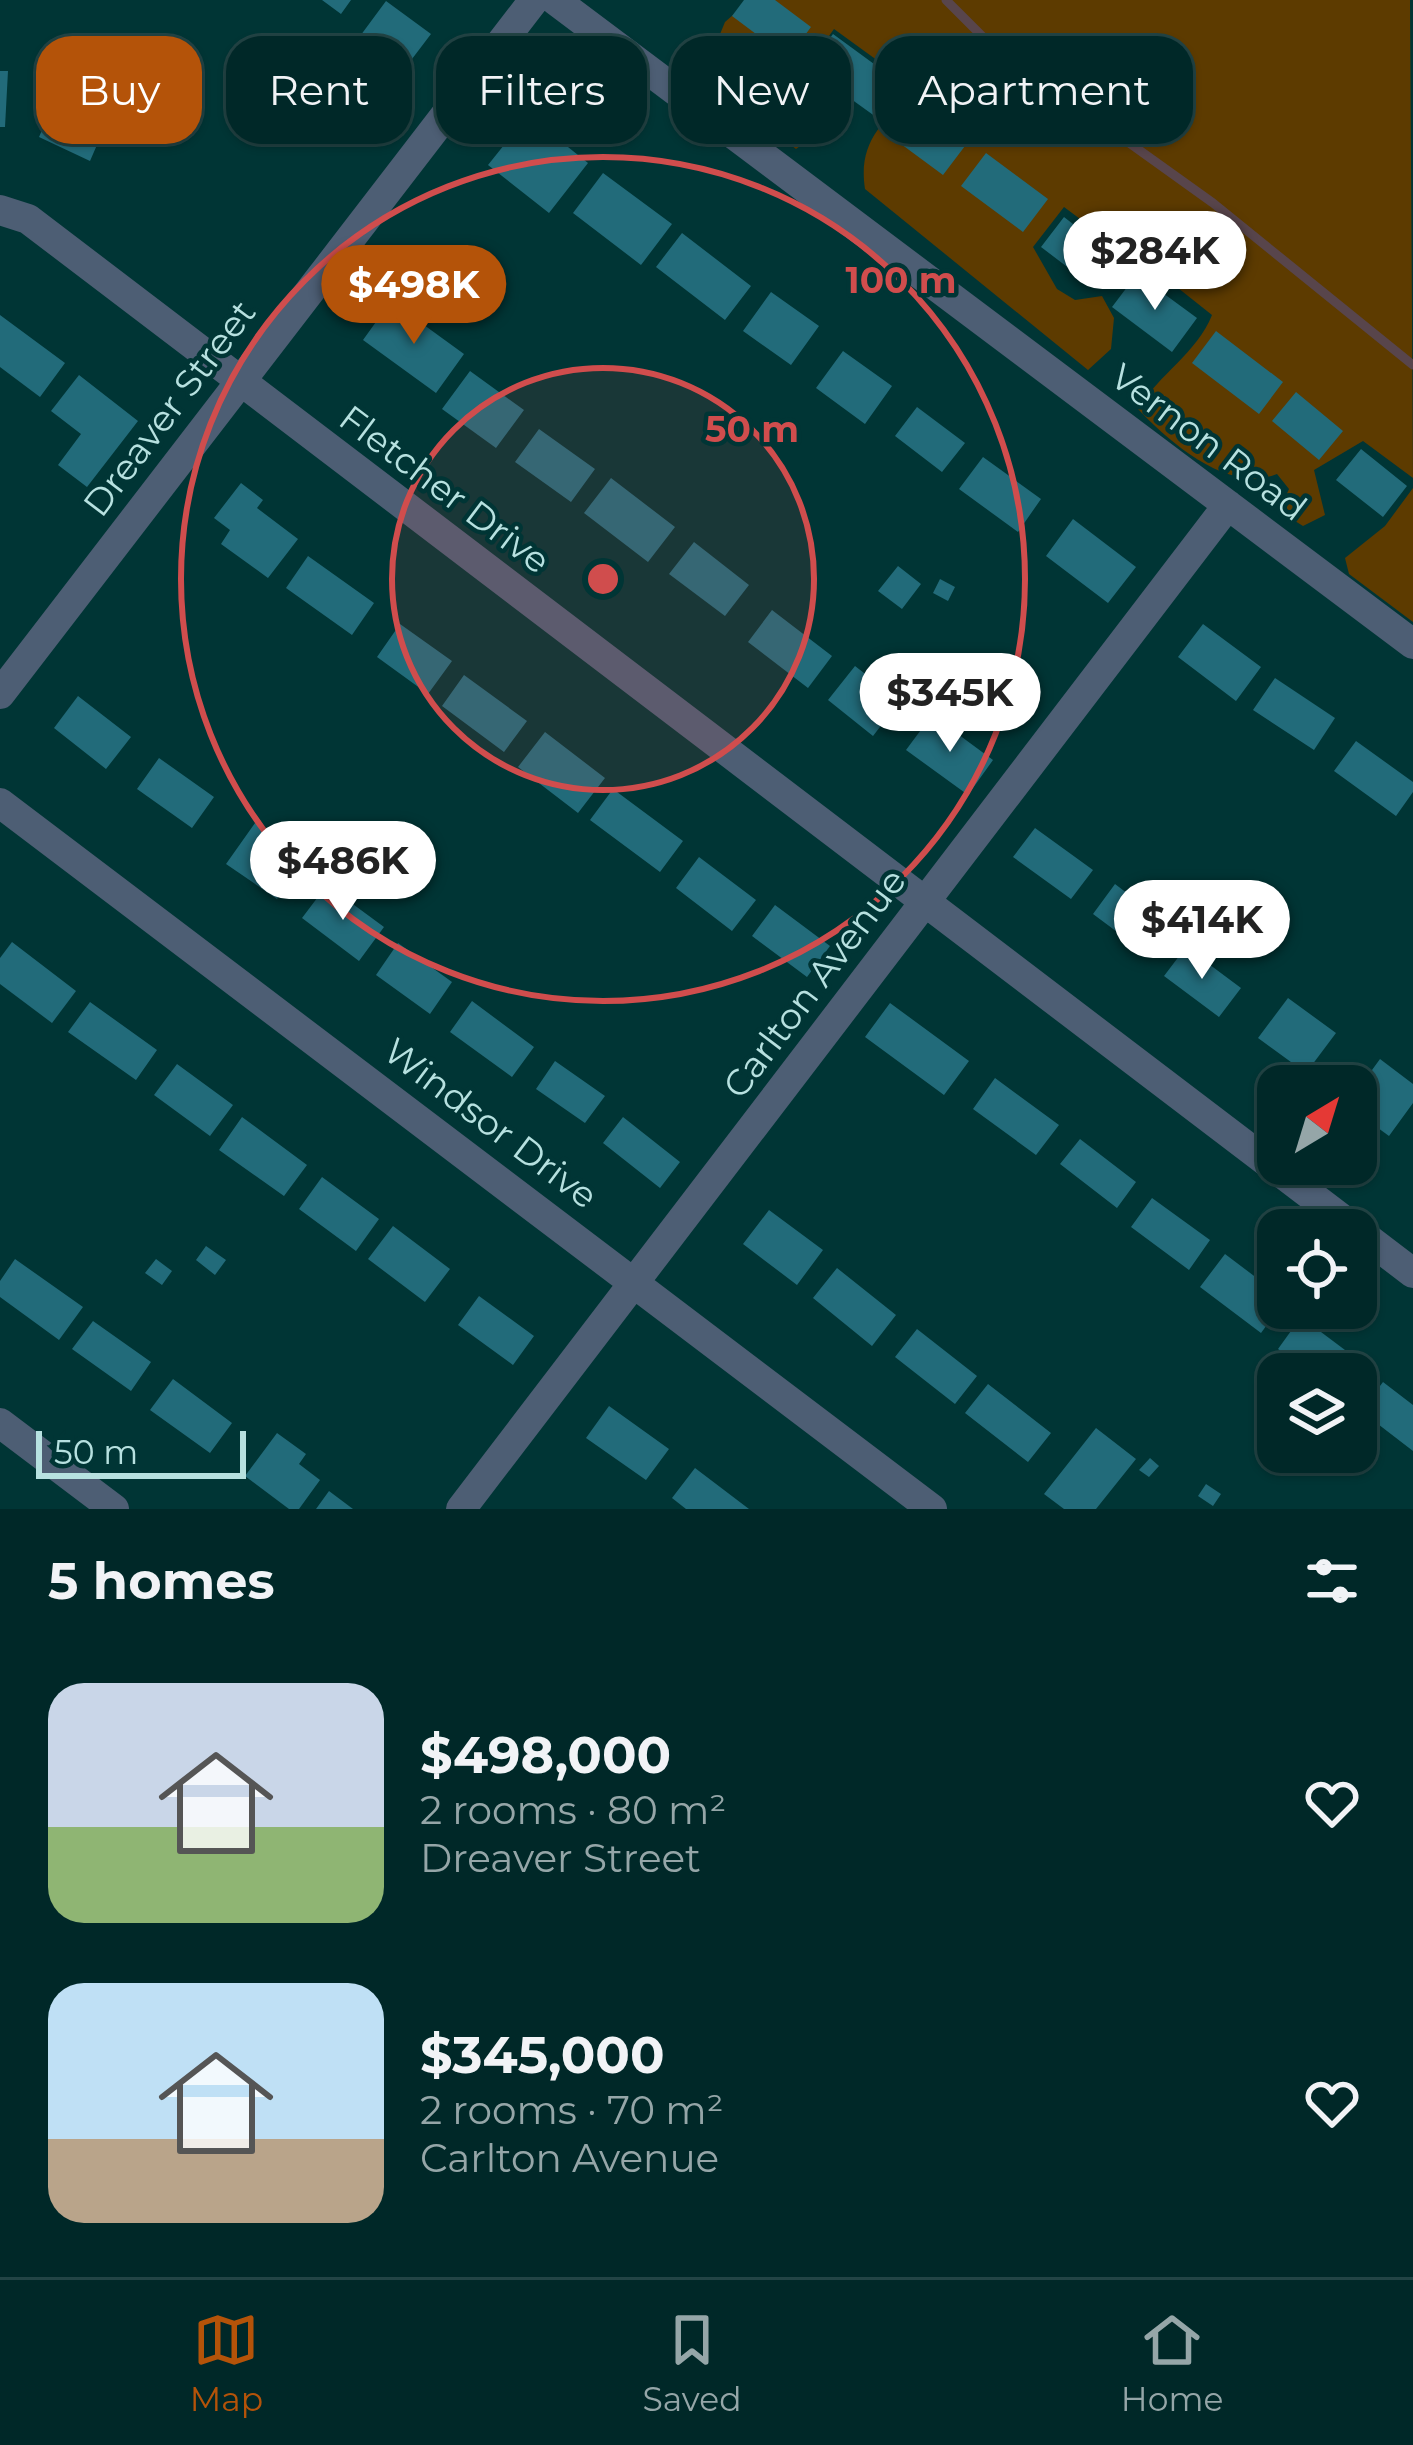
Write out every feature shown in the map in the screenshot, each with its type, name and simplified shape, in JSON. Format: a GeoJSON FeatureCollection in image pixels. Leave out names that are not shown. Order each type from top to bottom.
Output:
{"type":"FeatureCollection","features":[{"type":"Feature","properties":{"kind":"street","name":"Dreaver Street"},"geometry":{"type":"LineString","coordinates":[[0,694],[534,0]]}},
{"type":"Feature","properties":{"kind":"street","name":"Vernon Road"},"geometry":{"type":"LineString","coordinates":[[555,0],[1413,644]]}},
{"type":"Feature","properties":{"kind":"street","name":"Fletcher Drive"},"geometry":{"type":"LineString","coordinates":[[0,210],[28,219],[1413,1273]]}},
{"type":"Feature","properties":{"kind":"street","name":"Carlton Avenue"},"geometry":{"type":"LineString","coordinates":[[461,1509],[1228,505]]}},
{"type":"Feature","properties":{"kind":"street","name":"Windsor Drive"},"geometry":{"type":"LineString","coordinates":[[0,803],[636,1280],[932,1509]]}},
{"type":"Feature","properties":{"kind":"street"},"geometry":{"type":"LineString","coordinates":[[0,1423],[114,1509]]}},
{"type":"Feature","properties":{"kind":"shaded area"},"geometry":{"type":"Polygon","coordinates":[[[750,0],[1410,0],[1413,478],[1363,441],[1314,470],[1325,515],[1303,526],[1279,511],[1289,489],[1277,474],[1240,477],[1220,471],[1183,450],[1138,409],[1197,341],[1212,315],[1178,288],[1200,263],[1198,252],[1182,242],[1143,266],[1064,207],[1033,247],[1057,289],[1075,300],[1102,296],[1114,318],[1111,349],[1088,370],[865,189],[865,159],[875,136],[875,144],[1193,144],[1193,36],[875,36],[875,59],[851,41],[851,36],[834,29],[829,36],[719,36],[725,22],[750,0]]]}},
{"type":"Feature","properties":{"kind":"shaded area"},"geometry":{"type":"Polygon","coordinates":[[[1413,488],[1413,622],[1349,574],[1345,558],[1385,526],[1413,488]]]}},
{"type":"Feature","properties":{"kind":"building"},"geometry":{"type":"Polygon","coordinates":[[[322,0],[351,0],[341,14],[322,0]]]}},
{"type":"Feature","properties":{"kind":"building"},"geometry":{"type":"Polygon","coordinates":[[[744,0],[775,0],[811,27],[804,36],[759,36],[732,16],[744,0]]]}},
{"type":"Feature","properties":{"kind":"building"},"geometry":{"type":"Polygon","coordinates":[[[386,1],[431,34],[412,59],[412,36],[360,36],[386,1]]]}},
{"type":"Feature","properties":{"kind":"building"},"geometry":{"type":"Polygon","coordinates":[[[851,47],[875,65],[875,116],[851,99],[851,47]]]}},
{"type":"Feature","properties":{"kind":"building"},"geometry":{"type":"Polygon","coordinates":[[[0,71],[8,71],[5,127],[0,127],[0,71]]]}},
{"type":"Feature","properties":{"kind":"building"},"geometry":{"type":"Polygon","coordinates":[[[54,144],[97,144],[90,161],[54,144]]]}},
{"type":"Feature","properties":{"kind":"building"},"geometry":{"type":"Polygon","coordinates":[[[505,144],[564,144],[588,163],[549,213],[488,165],[505,144]]]}},
{"type":"Feature","properties":{"kind":"building"},"geometry":{"type":"Polygon","coordinates":[[[901,144],[966,144],[943,175],[901,144]]]}},
{"type":"Feature","properties":{"kind":"building"},"geometry":{"type":"Polygon","coordinates":[[[986,153],[1048,199],[1023,232],[961,186],[986,153]]]}},
{"type":"Feature","properties":{"kind":"building"},"geometry":{"type":"Polygon","coordinates":[[[603,173],[672,224],[641,265],[573,213],[603,173]]]}},
{"type":"Feature","properties":{"kind":"building"},"geometry":{"type":"Polygon","coordinates":[[[1064,217],[1110,253],[1087,282],[1041,247],[1064,217]]]}},
{"type":"Feature","properties":{"kind":"building"},"geometry":{"type":"Polygon","coordinates":[[[682,233],[751,286],[725,320],[656,267],[682,233]]]}},
{"type":"Feature","properties":{"kind":"building"},"geometry":{"type":"Polygon","coordinates":[[[1137,274],[1197,318],[1172,352],[1112,307],[1137,274]]]}},
{"type":"Feature","properties":{"kind":"building"},"geometry":{"type":"Polygon","coordinates":[[[771,292],[819,326],[791,365],[743,331],[771,292]]]}},
{"type":"Feature","properties":{"kind":"building"},"geometry":{"type":"Polygon","coordinates":[[[391,301],[464,354],[436,393],[363,340],[391,301]]]}},
{"type":"Feature","properties":{"kind":"building"},"geometry":{"type":"Polygon","coordinates":[[[0,315],[65,363],[40,397],[0,367],[0,315]]]}},
{"type":"Feature","properties":{"kind":"building"},"geometry":{"type":"Polygon","coordinates":[[[1216,331],[1283,382],[1259,414],[1192,363],[1216,331]]]}},
{"type":"Feature","properties":{"kind":"building"},"geometry":{"type":"Polygon","coordinates":[[[843,351],[892,386],[865,424],[816,388],[843,351]]]}},
{"type":"Feature","properties":{"kind":"building"},"geometry":{"type":"Polygon","coordinates":[[[470,371],[524,410],[496,448],[442,409],[470,371]]]}},
{"type":"Feature","properties":{"kind":"building"},"geometry":{"type":"Polygon","coordinates":[[[79,375],[138,421],[87,487],[58,465],[81,434],[51,411],[79,375]]]}},
{"type":"Feature","properties":{"kind":"building"},"geometry":{"type":"Polygon","coordinates":[[[1296,392],[1343,431],[1319,460],[1272,421],[1296,392]]]}},
{"type":"Feature","properties":{"kind":"building"},"geometry":{"type":"Polygon","coordinates":[[[917,407],[965,443],[942,472],[895,436],[917,407]]]}},
{"type":"Feature","properties":{"kind":"building"},"geometry":{"type":"Polygon","coordinates":[[[539,429],[595,469],[571,502],[515,462],[539,429]]]}},
{"type":"Feature","properties":{"kind":"building"},"geometry":{"type":"Polygon","coordinates":[[[1361,449],[1407,486],[1383,517],[1336,480],[1361,449]]]}},
{"type":"Feature","properties":{"kind":"building"},"geometry":{"type":"Polygon","coordinates":[[[983,457],[1041,499],[1018,532],[959,489],[983,457]]]}},
{"type":"Feature","properties":{"kind":"building"},"geometry":{"type":"Polygon","coordinates":[[[611,478],[675,527],[648,562],[584,513],[611,478]]]}},
{"type":"Feature","properties":{"kind":"building"},"geometry":{"type":"Polygon","coordinates":[[[241,483],[263,500],[257,508],[298,539],[268,578],[221,544],[230,530],[214,518],[241,483]]]}},
{"type":"Feature","properties":{"kind":"building"},"geometry":{"type":"Polygon","coordinates":[[[1073,519],[1136,567],[1108,603],[1046,556],[1073,519]]]}},
{"type":"Feature","properties":{"kind":"building"},"geometry":{"type":"Polygon","coordinates":[[[694,542],[749,585],[725,616],[669,574],[694,542]]]}},
{"type":"Feature","properties":{"kind":"building"},"geometry":{"type":"Polygon","coordinates":[[[308,556],[374,603],[352,635],[286,588],[308,556]]]}},
{"type":"Feature","properties":{"kind":"building"},"geometry":{"type":"Polygon","coordinates":[[[898,566],[921,584],[902,609],[878,591],[898,566]]]}},
{"type":"Feature","properties":{"kind":"building"},"geometry":{"type":"Polygon","coordinates":[[[940,579],[955,587],[948,601],[933,593],[940,579]]]}},
{"type":"Feature","properties":{"kind":"building"},"geometry":{"type":"Polygon","coordinates":[[[772,610],[832,656],[808,688],[748,642],[772,610]]]}},
{"type":"Feature","properties":{"kind":"building"},"geometry":{"type":"Polygon","coordinates":[[[400,624],[452,661],[428,694],[377,657],[400,624]]]}},
{"type":"Feature","properties":{"kind":"building"},"geometry":{"type":"Polygon","coordinates":[[[1203,624],[1261,667],[1236,701],[1178,657],[1203,624]]]}},
{"type":"Feature","properties":{"kind":"building"},"geometry":{"type":"Polygon","coordinates":[[[855,666],[900,701],[873,736],[828,700],[855,666]]]}},
{"type":"Feature","properties":{"kind":"building"},"geometry":{"type":"Polygon","coordinates":[[[464,675],[527,721],[504,752],[442,706],[464,675]]]}},
{"type":"Feature","properties":{"kind":"building"},"geometry":{"type":"Polygon","coordinates":[[[1275,678],[1335,718],[1314,750],[1253,710],[1275,678]]]}},
{"type":"Feature","properties":{"kind":"building"},"geometry":{"type":"Polygon","coordinates":[[[78,696],[131,737],[106,769],[54,728],[78,696]]]}},
{"type":"Feature","properties":{"kind":"building"},"geometry":{"type":"Polygon","coordinates":[[[932,715],[993,760],[968,795],[906,750],[932,715]]]}},
{"type":"Feature","properties":{"kind":"building"},"geometry":{"type":"Polygon","coordinates":[[[545,732],[605,778],[578,813],[518,767],[545,732]]]}},
{"type":"Feature","properties":{"kind":"building"},"geometry":{"type":"Polygon","coordinates":[[[1356,741],[1413,782],[1413,792],[1396,816],[1334,771],[1356,741]]]}},
{"type":"Feature","properties":{"kind":"building"},"geometry":{"type":"Polygon","coordinates":[[[159,758],[214,797],[192,828],[137,789],[159,758]]]}},
{"type":"Feature","properties":{"kind":"building"},"geometry":{"type":"Polygon","coordinates":[[[613,789],[683,841],[660,872],[590,820],[613,789]]]}},
{"type":"Feature","properties":{"kind":"building"},"geometry":{"type":"Polygon","coordinates":[[[255,823],[305,859],[277,899],[226,864],[255,823]]]}},
{"type":"Feature","properties":{"kind":"building"},"geometry":{"type":"Polygon","coordinates":[[[1035,828],[1093,870],[1071,899],[1013,857],[1035,828]]]}},
{"type":"Feature","properties":{"kind":"building"},"geometry":{"type":"Polygon","coordinates":[[[699,857],[756,900],[732,931],[676,888],[699,857]]]}},
{"type":"Feature","properties":{"kind":"building"},"geometry":{"type":"Polygon","coordinates":[[[1115,884],[1170,926],[1148,955],[1093,914],[1115,884]]]}},
{"type":"Feature","properties":{"kind":"building"},"geometry":{"type":"Polygon","coordinates":[[[327,885],[384,927],[359,961],[302,918],[327,885]]]}},
{"type":"Feature","properties":{"kind":"building"},"geometry":{"type":"Polygon","coordinates":[[[775,905],[830,946],[807,977],[752,936],[775,905]]]}},
{"type":"Feature","properties":{"kind":"building"},"geometry":{"type":"Polygon","coordinates":[[[12,942],[76,991],[52,1023],[0,984],[0,958],[12,942]]]}},
{"type":"Feature","properties":{"kind":"building"},"geometry":{"type":"Polygon","coordinates":[[[398,943],[452,982],[430,1014],[376,975],[398,943]]]}},
{"type":"Feature","properties":{"kind":"building"},"geometry":{"type":"Polygon","coordinates":[[[1186,947],[1241,988],[1219,1017],[1164,976],[1186,947]]]}},
{"type":"Feature","properties":{"kind":"building"},"geometry":{"type":"Polygon","coordinates":[[[1288,998],[1336,1033],[1312,1065],[1295,1065],[1258,1038],[1288,998]]]}},
{"type":"Feature","properties":{"kind":"building"},"geometry":{"type":"Polygon","coordinates":[[[472,1001],[534,1047],[512,1077],[450,1032],[472,1001]]]}},
{"type":"Feature","properties":{"kind":"building"},"geometry":{"type":"Polygon","coordinates":[[[90,1002],[157,1050],[136,1080],[68,1032],[90,1002]]]}},
{"type":"Feature","properties":{"kind":"building"},"geometry":{"type":"Polygon","coordinates":[[[890,1003],[969,1061],[944,1095],[865,1037],[890,1003]]]}},
{"type":"Feature","properties":{"kind":"building"},"geometry":{"type":"Polygon","coordinates":[[[1380,1059],[1413,1084],[1413,1103],[1389,1136],[1377,1127],[1376,1065],[1380,1059]]]}},
{"type":"Feature","properties":{"kind":"building"},"geometry":{"type":"Polygon","coordinates":[[[555,1061],[605,1096],[585,1123],[536,1089],[555,1061]]]}},
{"type":"Feature","properties":{"kind":"building"},"geometry":{"type":"Polygon","coordinates":[[[177,1064],[233,1105],[210,1136],[154,1095],[177,1064]]]}},
{"type":"Feature","properties":{"kind":"building"},"geometry":{"type":"Polygon","coordinates":[[[995,1078],[1059,1125],[1036,1155],[973,1109],[995,1078]]]}},
{"type":"Feature","properties":{"kind":"building"},"geometry":{"type":"Polygon","coordinates":[[[242,1117],[307,1165],[284,1196],[219,1150],[242,1117]]]}},
{"type":"Feature","properties":{"kind":"building"},"geometry":{"type":"Polygon","coordinates":[[[623,1117],[680,1162],[660,1188],[603,1143],[623,1117]]]}},
{"type":"Feature","properties":{"kind":"building"},"geometry":{"type":"Polygon","coordinates":[[[1080,1139],[1136,1182],[1117,1208],[1060,1164],[1080,1139]]]}},
{"type":"Feature","properties":{"kind":"building"},"geometry":{"type":"Polygon","coordinates":[[[322,1177],[379,1219],[356,1251],[299,1209],[322,1177]]]}},
{"type":"Feature","properties":{"kind":"building"},"geometry":{"type":"Polygon","coordinates":[[[1152,1198],[1210,1240],[1189,1270],[1131,1227],[1152,1198]]]}},
{"type":"Feature","properties":{"kind":"building"},"geometry":{"type":"Polygon","coordinates":[[[769,1210],[823,1250],[797,1285],[743,1244],[769,1210]]]}},
{"type":"Feature","properties":{"kind":"building"},"geometry":{"type":"Polygon","coordinates":[[[393,1226],[450,1269],[425,1302],[368,1259],[393,1226]]]}},
{"type":"Feature","properties":{"kind":"building"},"geometry":{"type":"Polygon","coordinates":[[[206,1246],[226,1260],[215,1275],[196,1260],[206,1246]]]}},
{"type":"Feature","properties":{"kind":"building"},"geometry":{"type":"Polygon","coordinates":[[[1225,1254],[1257,1278],[1257,1329],[1264,1329],[1261,1333],[1200,1287],[1225,1254]]]}},
{"type":"Feature","properties":{"kind":"building"},"geometry":{"type":"Polygon","coordinates":[[[15,1259],[83,1307],[59,1340],[0,1297],[0,1281],[15,1259]]]}},
{"type":"Feature","properties":{"kind":"building"},"geometry":{"type":"Polygon","coordinates":[[[156,1259],[172,1271],[162,1285],[145,1273],[156,1259]]]}},
{"type":"Feature","properties":{"kind":"building"},"geometry":{"type":"Polygon","coordinates":[[[837,1268],[896,1315],[872,1346],[813,1298],[837,1268]]]}},
{"type":"Feature","properties":{"kind":"building"},"geometry":{"type":"Polygon","coordinates":[[[479,1296],[534,1336],[513,1365],[458,1325],[479,1296]]]}},
{"type":"Feature","properties":{"kind":"building"},"geometry":{"type":"Polygon","coordinates":[[[93,1321],[151,1362],[131,1391],[72,1349],[93,1321]]]}},
{"type":"Feature","properties":{"kind":"building"},"geometry":{"type":"Polygon","coordinates":[[[917,1329],[977,1376],[955,1404],[895,1357],[917,1329]]]}},
{"type":"Feature","properties":{"kind":"building"},"geometry":{"type":"Polygon","coordinates":[[[1292,1329],[1317,1329],[1349,1353],[1283,1353],[1278,1349],[1292,1329]]]}},
{"type":"Feature","properties":{"kind":"building"},"geometry":{"type":"Polygon","coordinates":[[[173,1379],[232,1423],[210,1453],[150,1410],[173,1379]]]}},
{"type":"Feature","properties":{"kind":"building"},"geometry":{"type":"Polygon","coordinates":[[[1383,1382],[1413,1405],[1413,1451],[1377,1423],[1377,1390],[1383,1382]]]}},
{"type":"Feature","properties":{"kind":"building"},"geometry":{"type":"Polygon","coordinates":[[[988,1384],[1051,1433],[1028,1462],[965,1413],[988,1384]]]}},
{"type":"Feature","properties":{"kind":"building"},"geometry":{"type":"Polygon","coordinates":[[[609,1406],[669,1449],[646,1480],[586,1438],[609,1406]]]}},
{"type":"Feature","properties":{"kind":"building"},"geometry":{"type":"Polygon","coordinates":[[[1096,1428],[1136,1459],[1096,1509],[1064,1509],[1044,1494],[1096,1428]]]}},
{"type":"Feature","properties":{"kind":"building"},"geometry":{"type":"Polygon","coordinates":[[[277,1433],[306,1454],[299,1464],[320,1480],[299,1509],[289,1509],[245,1476],[277,1433]]]}},
{"type":"Feature","properties":{"kind":"building"},"geometry":{"type":"Polygon","coordinates":[[[1150,1458],[1159,1466],[1149,1477],[1139,1470],[1150,1458]]]}},
{"type":"Feature","properties":{"kind":"building"},"geometry":{"type":"Polygon","coordinates":[[[695,1468],[749,1509],[686,1509],[672,1498],[695,1468]]]}},
{"type":"Feature","properties":{"kind":"building"},"geometry":{"type":"Polygon","coordinates":[[[1206,1484],[1221,1494],[1213,1506],[1198,1496],[1206,1484]]]}},
{"type":"Feature","properties":{"kind":"building"},"geometry":{"type":"Polygon","coordinates":[[[329,1491],[353,1509],[316,1509],[329,1491]]]}},
{"type":"Feature","properties":{"kind":"waterway"},"geometry":{"type":"LineString","coordinates":[[946,0],[987,41],[1213,203],[1413,365]]}}]}
